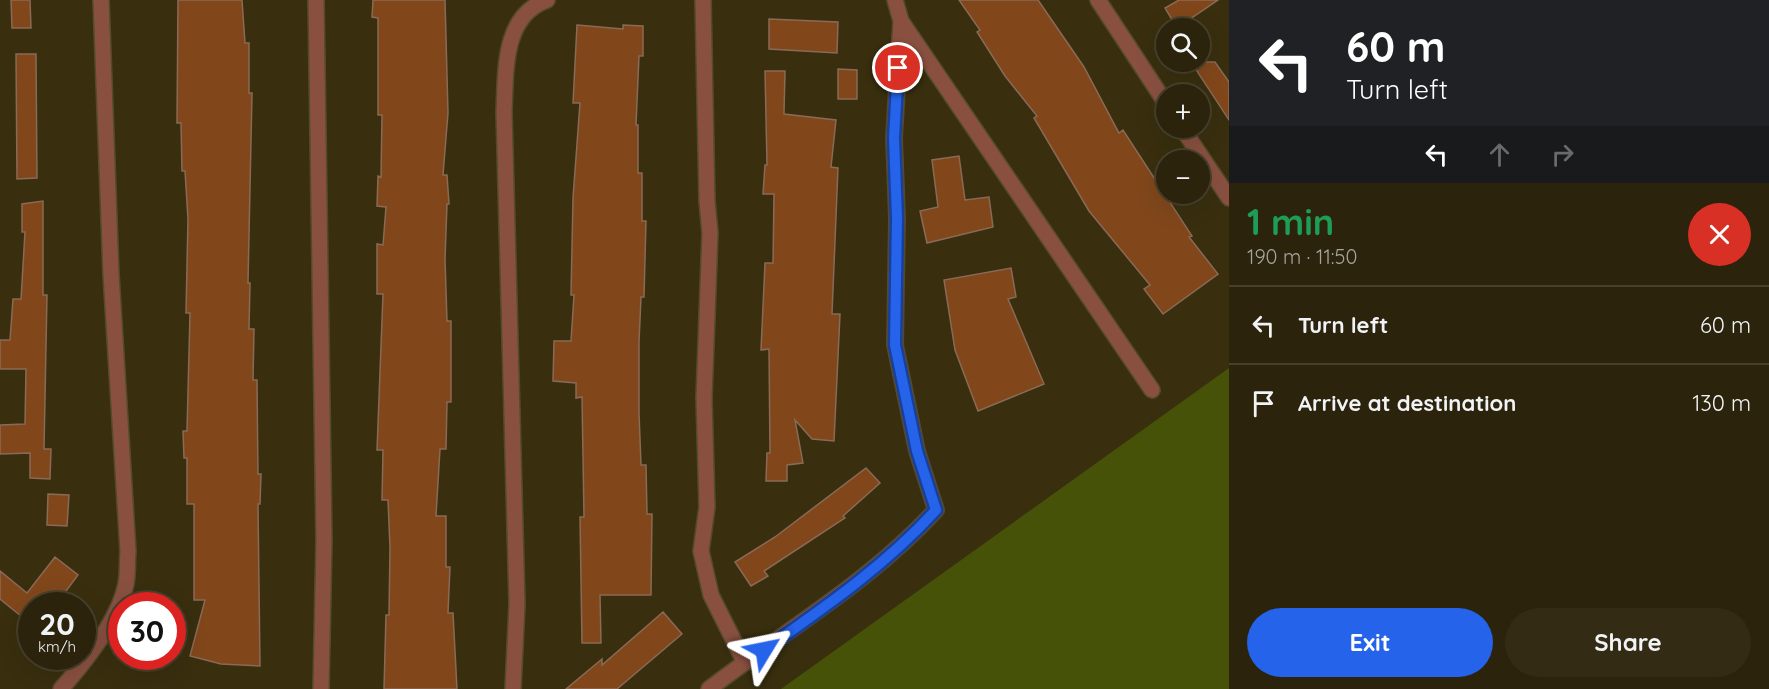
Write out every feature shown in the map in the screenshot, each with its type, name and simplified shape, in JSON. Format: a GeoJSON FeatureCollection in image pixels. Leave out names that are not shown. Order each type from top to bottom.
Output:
{"type":"FeatureCollection","features":[{"type":"Feature","properties":{"kind":"street"},"geometry":{"type":"LineString","coordinates":[[61,689],[79,669],[117,608],[125,585],[128,551],[111,274],[101,0]]}},
{"type":"Feature","properties":{"kind":"street"},"geometry":{"type":"LineString","coordinates":[[316,0],[324,581],[321,689]]}},
{"type":"Feature","properties":{"kind":"street"},"geometry":{"type":"LineString","coordinates":[[513,689],[517,604],[504,112],[511,38],[517,25],[536,4],[548,0]]}},
{"type":"Feature","properties":{"kind":"street"},"geometry":{"type":"LineString","coordinates":[[703,0],[710,244],[704,398],[707,507],[701,551],[711,595],[745,663]]}},
{"type":"Feature","properties":{"kind":"street"},"geometry":{"type":"LineString","coordinates":[[895,0],[901,21],[1152,390]]}},
{"type":"Feature","properties":{"kind":"street"},"geometry":{"type":"LineString","coordinates":[[1098,0],[1156,88]]}},
{"type":"Feature","properties":{"kind":"street"},"geometry":{"type":"LineString","coordinates":[[709,689],[840,597],[918,530],[936,510],[917,451],[895,345],[897,218],[894,138],[901,21]]}},
{"type":"Feature","properties":{"kind":"street"},"geometry":{"type":"LineString","coordinates":[[1189,138],[1229,198]]}},
{"type":"Feature","properties":{"kind":"green space"},"geometry":{"type":"Polygon","coordinates":[[[1229,368],[1229,689],[781,689],[1229,368]]]}},
{"type":"Feature","properties":{"kind":"building"},"geometry":{"type":"Polygon","coordinates":[[[11,0],[30,0],[31,28],[12,28],[11,0]]]}},
{"type":"Feature","properties":{"kind":"building"},"geometry":{"type":"Polygon","coordinates":[[[178,0],[242,0],[245,43],[249,43],[249,93],[252,93],[248,283],[250,283],[249,329],[254,329],[253,380],[257,380],[258,474],[261,474],[260,504],[258,504],[260,666],[221,664],[190,656],[205,600],[194,600],[194,504],[187,504],[187,458],[184,458],[183,431],[187,431],[190,313],[186,313],[188,219],[185,171],[182,171],[181,123],[177,123],[178,0]]]}},
{"type":"Feature","properties":{"kind":"building"},"geometry":{"type":"Polygon","coordinates":[[[373,0],[445,0],[448,113],[443,175],[447,175],[449,204],[447,204],[445,259],[447,321],[451,321],[451,402],[447,402],[446,449],[440,449],[436,516],[446,516],[446,567],[450,567],[448,613],[453,613],[457,689],[384,689],[386,615],[389,615],[390,548],[388,500],[382,500],[383,450],[377,450],[383,294],[377,294],[377,244],[383,245],[386,207],[377,206],[378,176],[381,177],[382,115],[378,115],[378,18],[372,17],[373,0]]]}},
{"type":"Feature","properties":{"kind":"building"},"geometry":{"type":"Polygon","coordinates":[[[959,0],[1038,0],[1084,67],[1119,133],[1123,130],[1156,181],[1156,204],[1171,204],[1192,236],[1189,237],[1218,274],[1163,314],[1144,289],[1150,285],[1089,211],[1034,118],[1037,116],[1005,76],[977,32],[980,30],[959,0]]]}},
{"type":"Feature","properties":{"kind":"building"},"geometry":{"type":"Polygon","coordinates":[[[1179,0],[1218,0],[1192,18],[1171,18],[1165,8],[1179,0]]]}},
{"type":"Feature","properties":{"kind":"building"},"geometry":{"type":"Polygon","coordinates":[[[769,19],[838,22],[837,53],[769,49],[769,19]]]}},
{"type":"Feature","properties":{"kind":"building"},"geometry":{"type":"Polygon","coordinates":[[[577,25],[623,29],[623,25],[643,26],[643,56],[639,56],[636,125],[638,125],[638,173],[642,173],[642,221],[646,221],[644,297],[641,297],[639,342],[639,413],[641,465],[646,465],[647,514],[652,514],[651,595],[600,595],[601,643],[582,643],[580,517],[584,517],[582,397],[576,398],[576,383],[553,381],[554,341],[571,341],[574,295],[571,295],[573,198],[580,103],[573,103],[577,25]]]}},
{"type":"Feature","properties":{"kind":"building"},"geometry":{"type":"Polygon","coordinates":[[[16,54],[36,54],[37,178],[17,179],[16,54]]]}},
{"type":"Feature","properties":{"kind":"building"},"geometry":{"type":"Polygon","coordinates":[[[1210,62],[1215,62],[1229,82],[1229,120],[1210,91],[1210,84],[1205,84],[1198,72],[1210,72],[1210,62]]]}},
{"type":"Feature","properties":{"kind":"building"},"geometry":{"type":"Polygon","coordinates":[[[838,69],[857,70],[857,99],[838,99],[838,69]]]}},
{"type":"Feature","properties":{"kind":"building"},"geometry":{"type":"Polygon","coordinates":[[[765,71],[785,71],[784,114],[836,120],[831,167],[838,168],[832,314],[840,314],[834,441],[812,439],[795,420],[803,463],[787,465],[787,481],[766,481],[767,453],[770,453],[769,349],[761,350],[765,263],[773,263],[774,194],[763,194],[765,165],[767,165],[765,71]]]}},
{"type":"Feature","properties":{"kind":"building"},"geometry":{"type":"Polygon","coordinates":[[[959,156],[965,200],[989,197],[993,227],[927,243],[920,211],[938,207],[932,160],[959,156]]]}},
{"type":"Feature","properties":{"kind":"building"},"geometry":{"type":"Polygon","coordinates":[[[43,201],[43,295],[47,295],[44,449],[51,449],[50,479],[30,478],[30,453],[0,454],[0,425],[25,424],[26,369],[0,369],[0,340],[10,340],[13,299],[21,299],[25,232],[22,232],[22,204],[43,201]]]}},
{"type":"Feature","properties":{"kind":"building"},"geometry":{"type":"Polygon","coordinates":[[[1011,268],[1016,297],[1008,299],[1044,384],[978,411],[955,350],[944,280],[1011,268]]]}},
{"type":"Feature","properties":{"kind":"building"},"geometry":{"type":"Polygon","coordinates":[[[866,468],[880,483],[843,516],[845,518],[764,571],[768,576],[751,586],[735,562],[775,537],[866,468]]]}},
{"type":"Feature","properties":{"kind":"building"},"geometry":{"type":"Polygon","coordinates":[[[48,494],[69,495],[67,526],[47,525],[48,494]]]}},
{"type":"Feature","properties":{"kind":"building"},"geometry":{"type":"Polygon","coordinates":[[[55,557],[78,575],[65,592],[28,592],[55,557]]]}},
{"type":"Feature","properties":{"kind":"building"},"geometry":{"type":"Polygon","coordinates":[[[0,571],[26,592],[18,592],[18,614],[0,599],[0,571]]]}},
{"type":"Feature","properties":{"kind":"building"},"geometry":{"type":"Polygon","coordinates":[[[663,612],[682,634],[617,689],[566,689],[602,659],[602,665],[663,612]]]}},
{"type":"Feature","properties":{"kind":"route"},"geometry":{"type":"LineString","coordinates":[[764,650],[840,597],[918,530],[936,510],[917,451],[895,345],[894,283],[897,218],[894,138],[898,68]]}}]}
